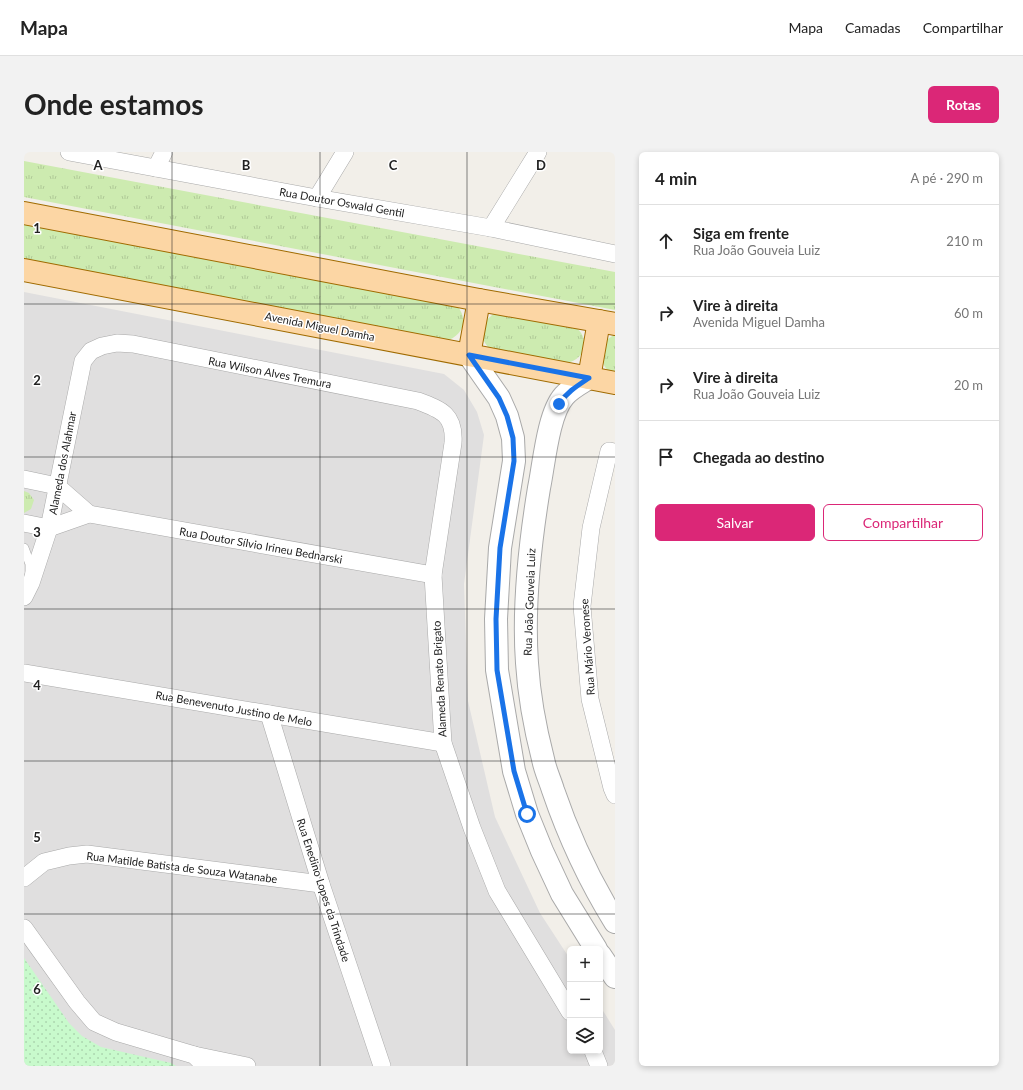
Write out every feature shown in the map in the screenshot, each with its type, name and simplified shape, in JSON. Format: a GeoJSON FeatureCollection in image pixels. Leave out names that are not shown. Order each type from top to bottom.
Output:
{"type":"FeatureCollection","features":[{"type":"Feature","properties":{"kind":"main road"},"geometry":{"type":"LineString","coordinates":[[24,213],[478,300],[607,322],[589,378]]}},
{"type":"Feature","properties":{"kind":"main road","name":"Avenida Miguel Damha"},"geometry":{"type":"LineString","coordinates":[[24,270],[615,383]]}},
{"type":"Feature","properties":{"kind":"main road"},"geometry":{"type":"LineString","coordinates":[[469,355],[478,300]]}},
{"type":"Feature","properties":{"kind":"street","name":"Rua Doutor Oswald Gentil"},"geometry":{"type":"LineString","coordinates":[[69,152],[317,198],[491,228],[615,254]]}},
{"type":"Feature","properties":{"kind":"street"},"geometry":{"type":"LineString","coordinates":[[156,168],[164,152]]}},
{"type":"Feature","properties":{"kind":"street"},"geometry":{"type":"LineString","coordinates":[[317,198],[345,152]]}},
{"type":"Feature","properties":{"kind":"street"},"geometry":{"type":"LineString","coordinates":[[491,228],[538,152]]}},
{"type":"Feature","properties":{"kind":"street","name":"Rua Wilson Alves Tremura"},"geometry":{"type":"LineString","coordinates":[[90,351],[117,343],[133,344],[418,401],[433,406],[446,415]]}},
{"type":"Feature","properties":{"kind":"street","name":"Alameda dos Alahmar"},"geometry":{"type":"LineString","coordinates":[[27,590],[49,528],[83,361],[90,351]]}},
{"type":"Feature","properties":{"kind":"street"},"geometry":{"type":"LineString","coordinates":[[469,355],[499,398],[507,416],[513,438],[514,461],[500,548],[496,619],[497,670],[514,771],[527,814],[542,851],[562,894],[594,946]]}},
{"type":"Feature","properties":{"kind":"street","name":"Rua João Gouveia Luiz"},"geometry":{"type":"LineString","coordinates":[[589,378],[564,395],[552,422],[538,495],[531,549],[527,618],[527,663],[532,707],[543,760],[569,835],[588,876],[615,922]]}},
{"type":"Feature","properties":{"kind":"street","name":"Alameda Renato Brigato"},"geometry":{"type":"LineString","coordinates":[[446,415],[452,425],[453,443],[433,575],[443,743],[472,828],[497,891],[567,1007]]}},
{"type":"Feature","properties":{"kind":"street","name":"Rua Mário Veronese"},"geometry":{"type":"LineString","coordinates":[[612,452],[591,528],[582,606],[590,699],[615,795]]}},
{"type":"Feature","properties":{"kind":"street"},"geometry":{"type":"LineString","coordinates":[[24,479],[57,486],[89,514]]}},
{"type":"Feature","properties":{"kind":"street","name":"Rua Doutor Sílvio Irineu Bednarski"},"geometry":{"type":"LineString","coordinates":[[49,528],[89,514],[433,575]]}},
{"type":"Feature","properties":{"kind":"street"},"geometry":{"type":"LineString","coordinates":[[24,523],[49,528]]}},
{"type":"Feature","properties":{"kind":"street","name":"Rua Benevenuto Justino de Melo"},"geometry":{"type":"LineString","coordinates":[[24,673],[443,743]]}},
{"type":"Feature","properties":{"kind":"street","name":"Rua Enedino Lopes da Trindade"},"geometry":{"type":"LineString","coordinates":[[268,714],[321,884],[382,1066]]}},
{"type":"Feature","properties":{"kind":"street","name":"Rua Matilde Batista de Souza Watanabe"},"geometry":{"type":"LineString","coordinates":[[24,878],[44,862],[69,856],[87,854],[321,884]]}},
{"type":"Feature","properties":{"kind":"street"},"geometry":{"type":"LineString","coordinates":[[24,928],[77,1002],[94,1022],[116,1032],[200,1060],[247,1066]]}},
{"type":"Feature","properties":{"kind":"street"},"geometry":{"type":"LineString","coordinates":[[603,959],[615,977]]}},
{"type":"Feature","properties":{"kind":"street"},"geometry":{"type":"LineString","coordinates":[[594,1054],[599,1066]]}},
{"type":"Feature","properties":{"kind":"lane"},"geometry":{"type":"LineString","coordinates":[[24,548],[30,564],[27,590]]}},
{"type":"Feature","properties":{"kind":"shaded area"},"geometry":{"type":"Polygon","coordinates":[[[24,292],[444,374],[464,390],[477,412],[484,435],[464,584],[468,701],[495,817],[540,913],[567,954],[567,1054],[603,1054],[603,1011],[615,1030],[615,1066],[24,1066],[24,292]]]}},
{"type":"Feature","properties":{"kind":"green space"},"geometry":{"type":"Polygon","coordinates":[[[24,161],[615,272],[615,310],[24,197],[24,161]]]}},
{"type":"Feature","properties":{"kind":"green space"},"geometry":{"type":"Polygon","coordinates":[[[24,221],[457,306],[463,316],[462,327],[456,336],[445,341],[24,262],[24,221]]]}},
{"type":"Feature","properties":{"kind":"green space"},"geometry":{"type":"Polygon","coordinates":[[[499,311],[573,325],[579,330],[584,342],[582,353],[572,361],[565,363],[491,350],[483,340],[483,329],[488,319],[499,311]]]}},
{"type":"Feature","properties":{"kind":"green space"},"geometry":{"type":"Polygon","coordinates":[[[615,334],[615,373],[606,368],[603,355],[605,341],[615,334]]]}},
{"type":"Feature","properties":{"kind":"green space"},"geometry":{"type":"Polygon","coordinates":[[[24,491],[29,493],[34,500],[31,509],[24,513],[24,491]]]}},
{"type":"Feature","properties":{"kind":"green space"},"geometry":{"type":"Polygon","coordinates":[[[24,958],[69,1023],[82,1036],[101,1047],[171,1063],[176,1066],[24,1066],[24,958]]]}},
{"type":"Feature","properties":{"kind":"route"},"geometry":{"type":"LineString","coordinates":[[527,814],[514,771],[497,670],[496,619],[500,548],[514,461],[513,438],[507,416],[499,398],[469,355],[589,378],[564,395],[559,404]]}}]}
